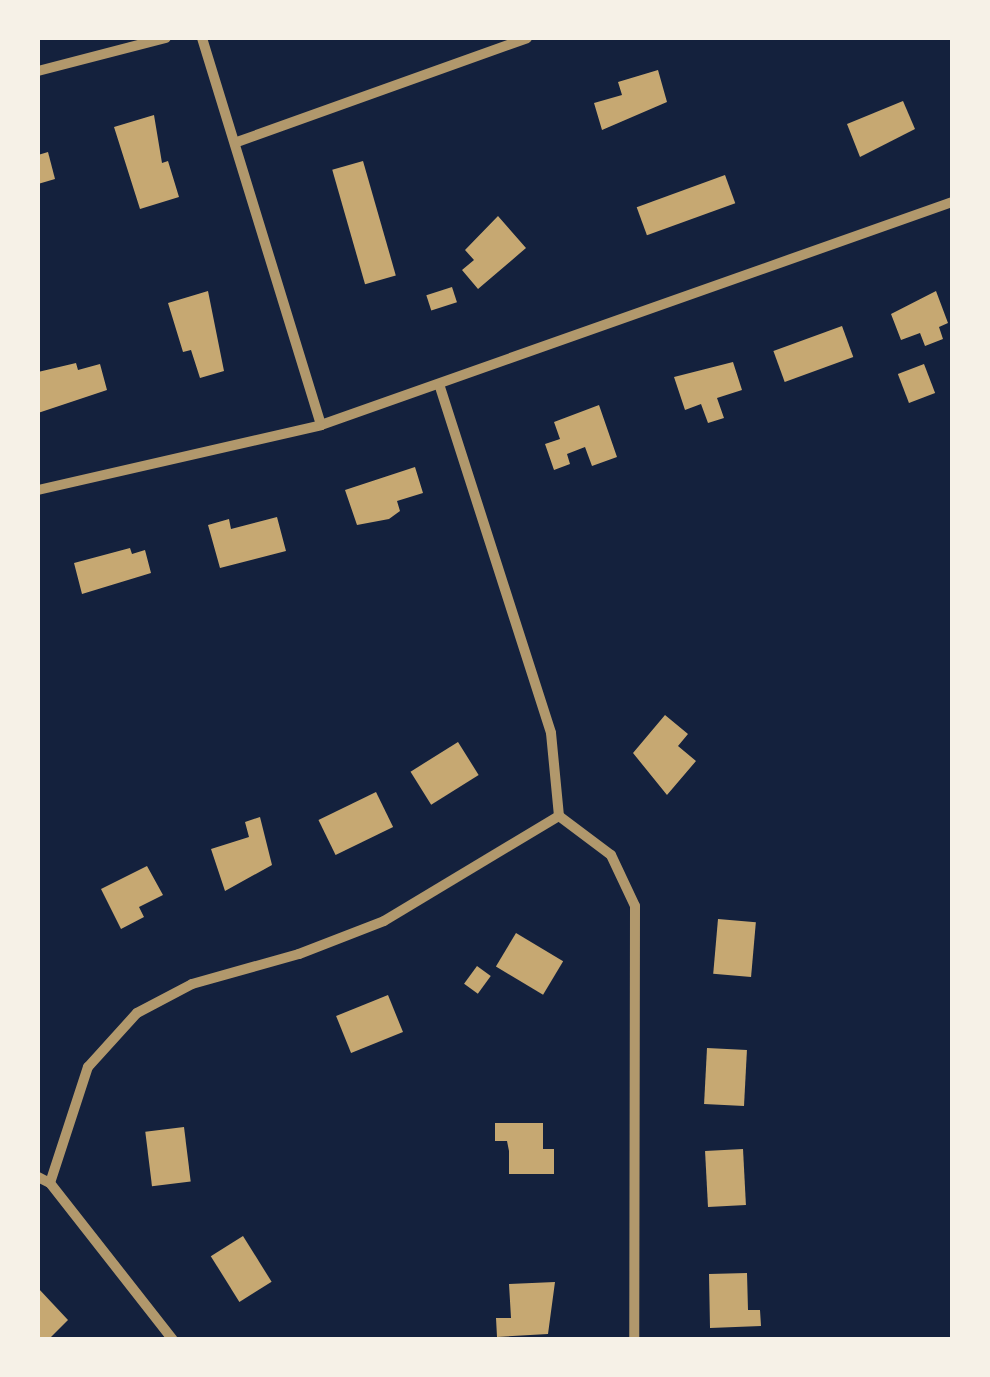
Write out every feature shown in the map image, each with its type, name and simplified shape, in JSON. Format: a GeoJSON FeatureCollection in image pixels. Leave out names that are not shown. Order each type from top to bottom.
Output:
{"type":"FeatureCollection","features":[{"type":"Feature","properties":{"kind":"street"},"geometry":{"type":"LineString","coordinates":[[38,71],[166,38]]}},
{"type":"Feature","properties":{"kind":"street"},"geometry":{"type":"LineString","coordinates":[[202,38],[321,425]]}},
{"type":"Feature","properties":{"kind":"street"},"geometry":{"type":"LineString","coordinates":[[237,142],[527,38]]}},
{"type":"Feature","properties":{"kind":"street"},"geometry":{"type":"LineString","coordinates":[[38,490],[321,425],[440,387],[952,202]]}},
{"type":"Feature","properties":{"kind":"street"},"geometry":{"type":"LineString","coordinates":[[440,387],[551,733],[559,816],[611,856],[635,906],[634,1340]]}},
{"type":"Feature","properties":{"kind":"street"},"geometry":{"type":"LineString","coordinates":[[50,1183],[88,1067],[137,1013],[192,984],[299,954],[384,920],[559,816]]}},
{"type":"Feature","properties":{"kind":"street"},"geometry":{"type":"LineString","coordinates":[[38,1177],[50,1183],[173,1340]]}},
{"type":"Feature","properties":{"kind":"building"},"geometry":{"type":"Polygon","coordinates":[[[658,70],[667,102],[602,130],[594,103],[622,95],[618,82],[658,70]]]}},
{"type":"Feature","properties":{"kind":"building"},"geometry":{"type":"Polygon","coordinates":[[[903,101],[915,129],[860,157],[847,124],[903,101]]]}},
{"type":"Feature","properties":{"kind":"building"},"geometry":{"type":"Polygon","coordinates":[[[154,115],[162,163],[168,161],[179,197],[140,209],[114,127],[154,115]]]}},
{"type":"Feature","properties":{"kind":"building"},"geometry":{"type":"Polygon","coordinates":[[[48,152],[55,179],[38,184],[38,155],[48,152]]]}},
{"type":"Feature","properties":{"kind":"building"},"geometry":{"type":"Polygon","coordinates":[[[363,161],[396,275],[365,284],[332,170],[363,161]]]}},
{"type":"Feature","properties":{"kind":"building"},"geometry":{"type":"Polygon","coordinates":[[[725,175],[735,203],[647,235],[637,207],[725,175]]]}},
{"type":"Feature","properties":{"kind":"building"},"geometry":{"type":"Polygon","coordinates":[[[498,216],[526,248],[478,289],[462,270],[474,260],[465,250],[498,216]]]}},
{"type":"Feature","properties":{"kind":"building"},"geometry":{"type":"Polygon","coordinates":[[[452,287],[457,302],[431,311],[426,295],[452,287]]]}},
{"type":"Feature","properties":{"kind":"building"},"geometry":{"type":"Polygon","coordinates":[[[208,291],[224,371],[200,378],[191,350],[183,352],[168,303],[208,291]]]}},
{"type":"Feature","properties":{"kind":"building"},"geometry":{"type":"Polygon","coordinates":[[[936,291],[948,323],[939,327],[943,339],[925,346],[920,333],[901,340],[891,314],[936,291]]]}},
{"type":"Feature","properties":{"kind":"building"},"geometry":{"type":"Polygon","coordinates":[[[842,326],[853,357],[785,382],[773,351],[842,326]]]}},
{"type":"Feature","properties":{"kind":"building"},"geometry":{"type":"Polygon","coordinates":[[[733,362],[742,390],[717,398],[724,418],[708,423],[701,404],[685,410],[674,377],[733,362]]]}},
{"type":"Feature","properties":{"kind":"building"},"geometry":{"type":"Polygon","coordinates":[[[76,363],[78,370],[100,364],[107,390],[38,413],[38,372],[76,363]]]}},
{"type":"Feature","properties":{"kind":"building"},"geometry":{"type":"Polygon","coordinates":[[[924,364],[935,393],[909,403],[898,374],[924,364]]]}},
{"type":"Feature","properties":{"kind":"building"},"geometry":{"type":"Polygon","coordinates":[[[599,405],[617,457],[592,466],[585,447],[567,454],[570,464],[554,470],[545,444],[560,439],[554,422],[599,405]]]}},
{"type":"Feature","properties":{"kind":"building"},"geometry":{"type":"Polygon","coordinates":[[[415,467],[423,493],[397,501],[400,511],[389,519],[357,525],[345,490],[415,467]]]}},
{"type":"Feature","properties":{"kind":"building"},"geometry":{"type":"Polygon","coordinates":[[[277,517],[286,551],[220,568],[208,525],[229,519],[231,529],[277,517]]]}},
{"type":"Feature","properties":{"kind":"building"},"geometry":{"type":"Polygon","coordinates":[[[130,548],[132,554],[145,550],[151,573],[82,594],[74,563],[130,548]]]}},
{"type":"Feature","properties":{"kind":"building"},"geometry":{"type":"Polygon","coordinates":[[[665,715],[688,734],[678,746],[696,761],[667,795],[633,753],[665,715]]]}},
{"type":"Feature","properties":{"kind":"building"},"geometry":{"type":"Polygon","coordinates":[[[458,742],[479,775],[431,805],[411,772],[458,742]]]}},
{"type":"Feature","properties":{"kind":"building"},"geometry":{"type":"Polygon","coordinates":[[[376,792],[393,827],[336,855],[318,820],[376,792]]]}},
{"type":"Feature","properties":{"kind":"building"},"geometry":{"type":"Polygon","coordinates":[[[260,817],[272,865],[225,891],[211,849],[249,837],[245,822],[260,817]]]}},
{"type":"Feature","properties":{"kind":"building"},"geometry":{"type":"Polygon","coordinates":[[[147,866],[163,895],[139,907],[144,917],[121,929],[101,889],[147,866]]]}},
{"type":"Feature","properties":{"kind":"building"},"geometry":{"type":"Polygon","coordinates":[[[718,919],[756,922],[751,977],[713,974],[718,919]]]}},
{"type":"Feature","properties":{"kind":"building"},"geometry":{"type":"Polygon","coordinates":[[[516,933],[563,961],[543,995],[496,966],[516,933]]]}},
{"type":"Feature","properties":{"kind":"building"},"geometry":{"type":"Polygon","coordinates":[[[477,966],[491,976],[478,994],[464,984],[477,966]]]}},
{"type":"Feature","properties":{"kind":"building"},"geometry":{"type":"Polygon","coordinates":[[[388,995],[403,1032],[351,1053],[336,1016],[388,995]]]}},
{"type":"Feature","properties":{"kind":"building"},"geometry":{"type":"Polygon","coordinates":[[[707,1048],[747,1050],[744,1106],[704,1104],[707,1048]]]}},
{"type":"Feature","properties":{"kind":"building"},"geometry":{"type":"Polygon","coordinates":[[[495,1123],[543,1123],[543,1149],[554,1149],[554,1174],[509,1174],[507,1141],[495,1141],[495,1123]]]}},
{"type":"Feature","properties":{"kind":"building"},"geometry":{"type":"Polygon","coordinates":[[[184,1127],[191,1182],[152,1186],[145,1132],[184,1127]]]}},
{"type":"Feature","properties":{"kind":"building"},"geometry":{"type":"Polygon","coordinates":[[[743,1149],[746,1205],[708,1207],[705,1151],[743,1149]]]}},
{"type":"Feature","properties":{"kind":"building"},"geometry":{"type":"Polygon","coordinates":[[[243,1236],[272,1282],[239,1302],[211,1256],[243,1236]]]}},
{"type":"Feature","properties":{"kind":"building"},"geometry":{"type":"Polygon","coordinates":[[[747,1273],[748,1310],[760,1310],[761,1326],[710,1328],[709,1274],[747,1273]]]}},
{"type":"Feature","properties":{"kind":"building"},"geometry":{"type":"Polygon","coordinates":[[[555,1282],[548,1334],[497,1337],[496,1318],[511,1318],[509,1284],[555,1282]]]}},
{"type":"Feature","properties":{"kind":"building"},"geometry":{"type":"Polygon","coordinates":[[[38,1288],[68,1320],[48,1340],[38,1340],[38,1288]]]}}]}
